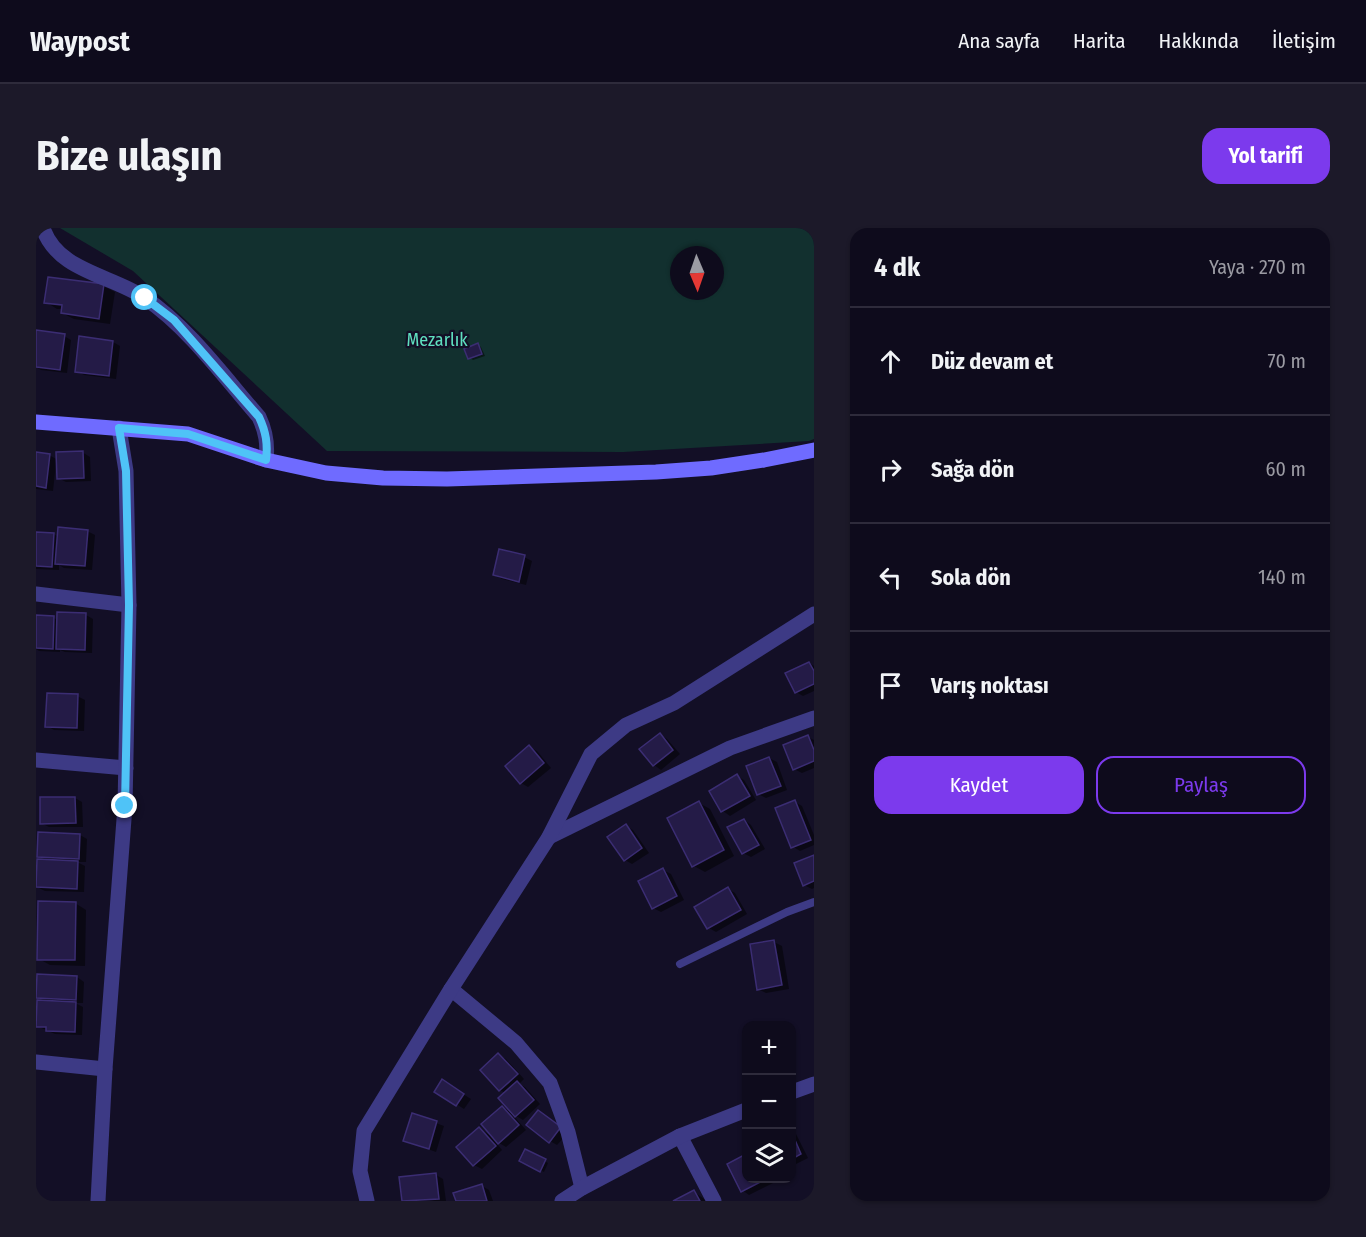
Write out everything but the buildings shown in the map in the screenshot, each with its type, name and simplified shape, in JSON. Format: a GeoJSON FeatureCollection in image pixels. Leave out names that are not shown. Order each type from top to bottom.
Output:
{"type":"FeatureCollection","features":[{"type":"Feature","properties":{"kind":"street"},"geometry":{"type":"LineString","coordinates":[[42,236],[68,262],[118,283],[145,298],[174,320],[259,417],[266,430],[268,449],[266,460]]}},
{"type":"Feature","properties":{"kind":"street"},"geometry":{"type":"LineString","coordinates":[[36,422],[188,434],[266,460],[326,473],[383,478],[447,479],[656,472],[722,466],[814,450]]}},
{"type":"Feature","properties":{"kind":"street"},"geometry":{"type":"LineString","coordinates":[[98,1201],[105,1069],[125,806],[129,605],[126,471],[119,428]]}},
{"type":"Feature","properties":{"kind":"street"},"geometry":{"type":"LineString","coordinates":[[36,594],[129,605]]}},
{"type":"Feature","properties":{"kind":"street"},"geometry":{"type":"LineString","coordinates":[[367,1201],[360,1171],[364,1131],[451,989],[549,837],[591,754],[626,725],[674,703],[814,614]]}},
{"type":"Feature","properties":{"kind":"street"},"geometry":{"type":"LineString","coordinates":[[549,837],[729,748],[814,718]]}},
{"type":"Feature","properties":{"kind":"street"},"geometry":{"type":"LineString","coordinates":[[36,760],[126,768]]}},
{"type":"Feature","properties":{"kind":"street"},"geometry":{"type":"LineString","coordinates":[[451,989],[516,1043],[550,1083],[568,1132],[582,1188]]}},
{"type":"Feature","properties":{"kind":"street"},"geometry":{"type":"LineString","coordinates":[[36,1062],[105,1069]]}},
{"type":"Feature","properties":{"kind":"street"},"geometry":{"type":"LineString","coordinates":[[796,1091],[814,1084]]}},
{"type":"Feature","properties":{"kind":"street"},"geometry":{"type":"LineString","coordinates":[[562,1201],[680,1136],[742,1112]]}},
{"type":"Feature","properties":{"kind":"street"},"geometry":{"type":"LineString","coordinates":[[680,1136],[714,1201]]}},
{"type":"Feature","properties":{"kind":"lane"},"geometry":{"type":"LineString","coordinates":[[680,964],[787,912],[814,902]]}},
{"type":"Feature","properties":{"kind":"green space","name":"Mezarlık"},"geometry":{"type":"Polygon","coordinates":[[[60,228],[814,228],[814,439],[623,452],[327,451],[133,271],[60,228]]]}},
{"type":"Feature","properties":{"kind":"route"},"geometry":{"type":"LineString","coordinates":[[125,806],[129,605],[126,471],[119,428],[188,434],[266,460],[268,449],[266,430],[259,417],[174,320],[145,298]]}}]}
